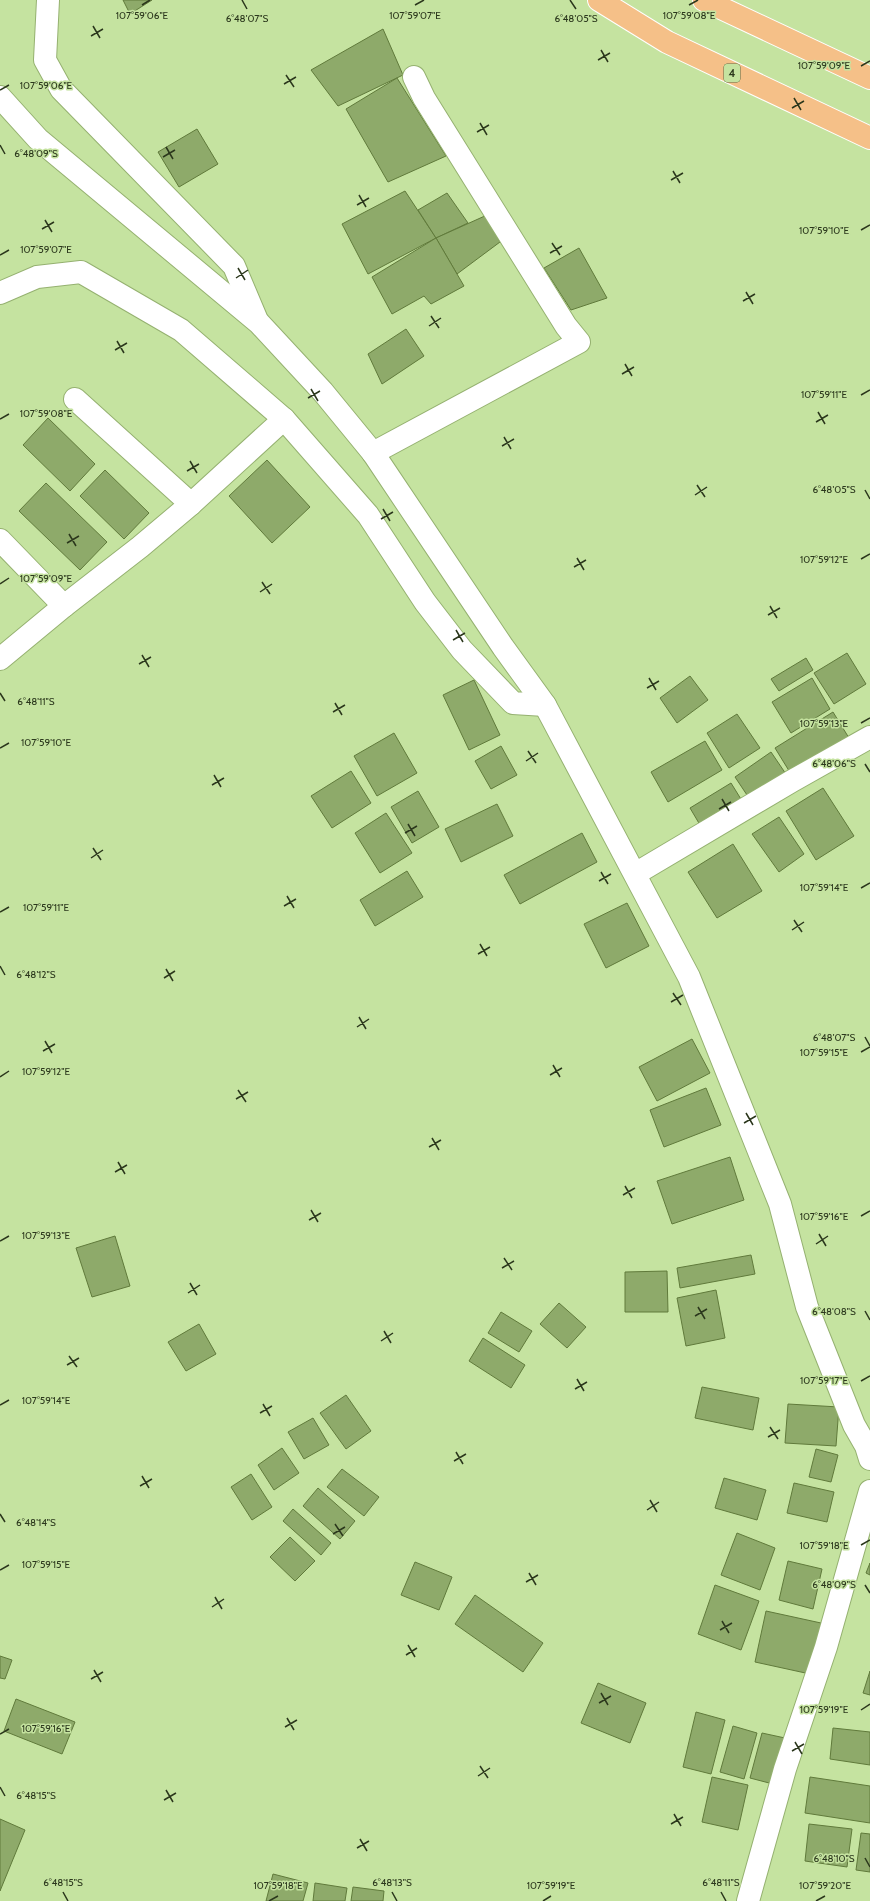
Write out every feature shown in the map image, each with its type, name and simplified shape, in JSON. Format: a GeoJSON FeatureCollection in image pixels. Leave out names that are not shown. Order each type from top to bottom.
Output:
{"type":"FeatureCollection","features":[{"type":"Feature","properties":{"kind":"highway","name":"4"},"geometry":{"type":"LineString","coordinates":[[599,0],[667,42],[870,138]]}},
{"type":"Feature","properties":{"kind":"highway"},"geometry":{"type":"LineString","coordinates":[[704,0],[870,78]]}},
{"type":"Feature","properties":{"kind":"street"},"geometry":{"type":"LineString","coordinates":[[48,0],[45,60],[61,89],[234,266],[259,323]]}},
{"type":"Feature","properties":{"kind":"street"},"geometry":{"type":"LineString","coordinates":[[373,453],[579,342],[566,326],[424,98],[414,77]]}},
{"type":"Feature","properties":{"kind":"street"},"geometry":{"type":"LineString","coordinates":[[0,97],[38,139],[259,323],[322,392],[373,453],[503,647],[545,705],[689,976],[780,1204],[807,1307],[854,1425],[866,1446],[870,1459]]}},
{"type":"Feature","properties":{"kind":"street"},"geometry":{"type":"LineString","coordinates":[[0,294],[37,277],[81,272],[181,330],[284,419],[368,515],[425,602],[462,650],[513,704],[545,705]]}},
{"type":"Feature","properties":{"kind":"street"},"geometry":{"type":"LineString","coordinates":[[75,398],[191,504]]}},
{"type":"Feature","properties":{"kind":"street"},"geometry":{"type":"LineString","coordinates":[[0,659],[64,606],[140,548],[191,504],[284,419]]}},
{"type":"Feature","properties":{"kind":"street"},"geometry":{"type":"LineString","coordinates":[[0,540],[64,606]]}},
{"type":"Feature","properties":{"kind":"street"},"geometry":{"type":"LineString","coordinates":[[635,874],[785,785],[870,737]]}},
{"type":"Feature","properties":{"kind":"street"},"geometry":{"type":"LineString","coordinates":[[748,1901],[785,1769],[826,1647],[870,1491]]}},
{"type":"Feature","properties":{"kind":"building"},"geometry":{"type":"Polygon","coordinates":[[[123,0],[152,0],[130,14],[123,0]]]}},
{"type":"Feature","properties":{"kind":"building"},"geometry":{"type":"Polygon","coordinates":[[[383,29],[403,75],[338,106],[311,70],[383,29]]]}},
{"type":"Feature","properties":{"kind":"building"},"geometry":{"type":"Polygon","coordinates":[[[397,78],[446,156],[388,182],[346,109],[397,78]]]}},
{"type":"Feature","properties":{"kind":"building"},"geometry":{"type":"Polygon","coordinates":[[[197,129],[218,164],[179,187],[158,152],[197,129]]]}},
{"type":"Feature","properties":{"kind":"building"},"geometry":{"type":"Polygon","coordinates":[[[405,191],[436,238],[368,274],[342,224],[405,191]]]}},
{"type":"Feature","properties":{"kind":"building"},"geometry":{"type":"Polygon","coordinates":[[[447,193],[468,223],[436,238],[418,210],[447,193]]]}},
{"type":"Feature","properties":{"kind":"building"},"geometry":{"type":"Polygon","coordinates":[[[487,215],[500,242],[457,274],[436,238],[487,215]]]}},
{"type":"Feature","properties":{"kind":"building"},"geometry":{"type":"Polygon","coordinates":[[[436,238],[464,286],[431,304],[424,296],[392,314],[372,277],[436,238]]]}},
{"type":"Feature","properties":{"kind":"building"},"geometry":{"type":"Polygon","coordinates":[[[579,248],[607,298],[571,310],[544,268],[579,248]]]}},
{"type":"Feature","properties":{"kind":"building"},"geometry":{"type":"Polygon","coordinates":[[[406,329],[424,356],[382,384],[368,354],[406,329]]]}},
{"type":"Feature","properties":{"kind":"building"},"geometry":{"type":"Polygon","coordinates":[[[48,418],[95,464],[70,491],[23,445],[48,418]]]}},
{"type":"Feature","properties":{"kind":"building"},"geometry":{"type":"Polygon","coordinates":[[[267,460],[310,507],[272,543],[229,496],[267,460]]]}},
{"type":"Feature","properties":{"kind":"building"},"geometry":{"type":"Polygon","coordinates":[[[105,470],[149,513],[124,539],[80,496],[105,470]]]}},
{"type":"Feature","properties":{"kind":"building"},"geometry":{"type":"Polygon","coordinates":[[[46,483],[107,542],[80,570],[19,511],[46,483]]]}},
{"type":"Feature","properties":{"kind":"building"},"geometry":{"type":"Polygon","coordinates":[[[847,653],[866,684],[834,704],[814,673],[847,653]]]}},
{"type":"Feature","properties":{"kind":"building"},"geometry":{"type":"Polygon","coordinates":[[[806,658],[813,670],[779,691],[771,679],[806,658]]]}},
{"type":"Feature","properties":{"kind":"building"},"geometry":{"type":"Polygon","coordinates":[[[690,676],[708,700],[677,723],[660,698],[690,676]]]}},
{"type":"Feature","properties":{"kind":"building"},"geometry":{"type":"Polygon","coordinates":[[[812,678],[830,709],[791,733],[772,702],[812,678]]]}},
{"type":"Feature","properties":{"kind":"building"},"geometry":{"type":"Polygon","coordinates":[[[474,680],[500,735],[469,750],[443,695],[474,680]]]}},
{"type":"Feature","properties":{"kind":"building"},"geometry":{"type":"Polygon","coordinates":[[[833,712],[849,738],[791,774],[775,748],[833,712]]]}},
{"type":"Feature","properties":{"kind":"building"},"geometry":{"type":"Polygon","coordinates":[[[737,714],[760,748],[729,768],[707,733],[737,714]]]}},
{"type":"Feature","properties":{"kind":"building"},"geometry":{"type":"Polygon","coordinates":[[[394,733],[417,773],[377,796],[354,756],[394,733]]]}},
{"type":"Feature","properties":{"kind":"building"},"geometry":{"type":"Polygon","coordinates":[[[705,741],[722,770],[668,802],[651,772],[705,741]]]}},
{"type":"Feature","properties":{"kind":"building"},"geometry":{"type":"Polygon","coordinates":[[[501,746],[517,775],[491,789],[475,761],[501,746]]]}},
{"type":"Feature","properties":{"kind":"building"},"geometry":{"type":"Polygon","coordinates":[[[771,752],[788,777],[751,801],[735,777],[771,752]]]}},
{"type":"Feature","properties":{"kind":"building"},"geometry":{"type":"Polygon","coordinates":[[[351,771],[371,803],[332,828],[311,796],[351,771]]]}},
{"type":"Feature","properties":{"kind":"building"},"geometry":{"type":"Polygon","coordinates":[[[731,783],[744,804],[703,830],[690,808],[731,783]]]}},
{"type":"Feature","properties":{"kind":"building"},"geometry":{"type":"Polygon","coordinates":[[[823,788],[854,836],[816,860],[786,811],[823,788]]]}},
{"type":"Feature","properties":{"kind":"building"},"geometry":{"type":"Polygon","coordinates":[[[418,791],[439,827],[412,843],[391,807],[418,791]]]}},
{"type":"Feature","properties":{"kind":"building"},"geometry":{"type":"Polygon","coordinates":[[[497,804],[513,836],[461,862],[445,829],[497,804]]]}},
{"type":"Feature","properties":{"kind":"building"},"geometry":{"type":"Polygon","coordinates":[[[386,813],[412,853],[380,873],[355,833],[386,813]]]}},
{"type":"Feature","properties":{"kind":"building"},"geometry":{"type":"Polygon","coordinates":[[[779,817],[804,854],[779,872],[752,834],[779,817]]]}},
{"type":"Feature","properties":{"kind":"building"},"geometry":{"type":"Polygon","coordinates":[[[582,833],[597,862],[520,904],[504,875],[582,833]]]}},
{"type":"Feature","properties":{"kind":"building"},"geometry":{"type":"Polygon","coordinates":[[[733,844],[762,891],[717,918],[688,872],[733,844]]]}},
{"type":"Feature","properties":{"kind":"building"},"geometry":{"type":"Polygon","coordinates":[[[407,871],[423,897],[375,926],[360,900],[407,871]]]}},
{"type":"Feature","properties":{"kind":"building"},"geometry":{"type":"Polygon","coordinates":[[[627,903],[649,946],[606,968],[584,924],[627,903]]]}},
{"type":"Feature","properties":{"kind":"building"},"geometry":{"type":"Polygon","coordinates":[[[692,1039],[710,1073],[657,1101],[639,1067],[692,1039]]]}},
{"type":"Feature","properties":{"kind":"building"},"geometry":{"type":"Polygon","coordinates":[[[706,1088],[721,1125],[664,1147],[650,1110],[706,1088]]]}},
{"type":"Feature","properties":{"kind":"building"},"geometry":{"type":"Polygon","coordinates":[[[730,1157],[744,1200],[672,1224],[657,1181],[730,1157]]]}},
{"type":"Feature","properties":{"kind":"building"},"geometry":{"type":"Polygon","coordinates":[[[115,1236],[130,1286],[92,1297],[76,1248],[115,1236]]]}},
{"type":"Feature","properties":{"kind":"building"},"geometry":{"type":"Polygon","coordinates":[[[751,1255],[755,1274],[680,1288],[677,1268],[751,1255]]]}},
{"type":"Feature","properties":{"kind":"building"},"geometry":{"type":"Polygon","coordinates":[[[667,1271],[668,1312],[625,1312],[625,1272],[667,1271]]]}},
{"type":"Feature","properties":{"kind":"building"},"geometry":{"type":"Polygon","coordinates":[[[716,1290],[725,1338],[686,1346],[677,1298],[716,1290]]]}},
{"type":"Feature","properties":{"kind":"building"},"geometry":{"type":"Polygon","coordinates":[[[559,1303],[586,1327],[567,1348],[540,1324],[559,1303]]]}},
{"type":"Feature","properties":{"kind":"building"},"geometry":{"type":"Polygon","coordinates":[[[501,1312],[532,1331],[519,1352],[488,1333],[501,1312]]]}},
{"type":"Feature","properties":{"kind":"building"},"geometry":{"type":"Polygon","coordinates":[[[199,1324],[216,1354],[186,1371],[168,1342],[199,1324]]]}},
{"type":"Feature","properties":{"kind":"building"},"geometry":{"type":"Polygon","coordinates":[[[483,1338],[525,1365],[511,1388],[469,1361],[483,1338]]]}},
{"type":"Feature","properties":{"kind":"building"},"geometry":{"type":"Polygon","coordinates":[[[702,1387],[759,1398],[753,1430],[695,1418],[702,1387]]]}},
{"type":"Feature","properties":{"kind":"building"},"geometry":{"type":"Polygon","coordinates":[[[346,1395],[371,1431],[346,1449],[320,1413],[346,1395]]]}},
{"type":"Feature","properties":{"kind":"building"},"geometry":{"type":"Polygon","coordinates":[[[788,1404],[839,1407],[836,1446],[785,1443],[788,1404]]]}},
{"type":"Feature","properties":{"kind":"building"},"geometry":{"type":"Polygon","coordinates":[[[313,1418],[329,1445],[304,1459],[288,1432],[313,1418]]]}},
{"type":"Feature","properties":{"kind":"building"},"geometry":{"type":"Polygon","coordinates":[[[282,1448],[299,1473],[274,1490],[258,1465],[282,1448]]]}},
{"type":"Feature","properties":{"kind":"building"},"geometry":{"type":"Polygon","coordinates":[[[816,1449],[838,1455],[831,1482],[809,1477],[816,1449]]]}},
{"type":"Feature","properties":{"kind":"building"},"geometry":{"type":"Polygon","coordinates":[[[342,1469],[379,1497],[364,1516],[327,1487],[342,1469]]]}},
{"type":"Feature","properties":{"kind":"building"},"geometry":{"type":"Polygon","coordinates":[[[251,1474],[272,1507],[252,1520],[231,1487],[251,1474]]]}},
{"type":"Feature","properties":{"kind":"building"},"geometry":{"type":"Polygon","coordinates":[[[724,1478],[766,1490],[757,1520],[715,1508],[724,1478]]]}},
{"type":"Feature","properties":{"kind":"building"},"geometry":{"type":"Polygon","coordinates":[[[794,1483],[834,1492],[827,1522],[787,1513],[794,1483]]]}},
{"type":"Feature","properties":{"kind":"building"},"geometry":{"type":"Polygon","coordinates":[[[318,1488],[355,1521],[340,1539],[303,1506],[318,1488]]]}},
{"type":"Feature","properties":{"kind":"building"},"geometry":{"type":"Polygon","coordinates":[[[293,1509],[331,1543],[321,1555],[283,1521],[293,1509]]]}},
{"type":"Feature","properties":{"kind":"building"},"geometry":{"type":"Polygon","coordinates":[[[737,1533],[775,1548],[760,1590],[721,1575],[737,1533]]]}},
{"type":"Feature","properties":{"kind":"building"},"geometry":{"type":"Polygon","coordinates":[[[290,1537],[315,1561],[295,1581],[270,1557],[290,1537]]]}},
{"type":"Feature","properties":{"kind":"building"},"geometry":{"type":"Polygon","coordinates":[[[788,1561],[822,1569],[813,1609],[779,1600],[788,1561]]]}},
{"type":"Feature","properties":{"kind":"building"},"geometry":{"type":"Polygon","coordinates":[[[415,1562],[452,1577],[439,1610],[401,1595],[415,1562]]]}},
{"type":"Feature","properties":{"kind":"building"},"geometry":{"type":"Polygon","coordinates":[[[870,1563],[870,1575],[866,1573],[870,1563]]]}},
{"type":"Feature","properties":{"kind":"building"},"geometry":{"type":"Polygon","coordinates":[[[715,1585],[759,1601],[741,1650],[698,1634],[715,1585]]]}},
{"type":"Feature","properties":{"kind":"building"},"geometry":{"type":"Polygon","coordinates":[[[475,1595],[543,1643],[523,1672],[455,1624],[475,1595]]]}},
{"type":"Feature","properties":{"kind":"building"},"geometry":{"type":"Polygon","coordinates":[[[766,1611],[821,1623],[810,1674],[755,1662],[766,1611]]]}},
{"type":"Feature","properties":{"kind":"building"},"geometry":{"type":"Polygon","coordinates":[[[0,1656],[12,1660],[5,1679],[0,1678],[0,1656]]]}},
{"type":"Feature","properties":{"kind":"building"},"geometry":{"type":"Polygon","coordinates":[[[870,1671],[870,1695],[863,1693],[870,1671]]]}},
{"type":"Feature","properties":{"kind":"building"},"geometry":{"type":"Polygon","coordinates":[[[598,1683],[646,1703],[630,1743],[581,1723],[598,1683]]]}},
{"type":"Feature","properties":{"kind":"building"},"geometry":{"type":"Polygon","coordinates":[[[16,1699],[75,1722],[62,1754],[4,1731],[16,1699]]]}},
{"type":"Feature","properties":{"kind":"building"},"geometry":{"type":"Polygon","coordinates":[[[696,1712],[725,1720],[711,1774],[683,1767],[696,1712]]]}},
{"type":"Feature","properties":{"kind":"building"},"geometry":{"type":"Polygon","coordinates":[[[733,1726],[757,1733],[744,1779],[720,1772],[733,1726]]]}},
{"type":"Feature","properties":{"kind":"building"},"geometry":{"type":"Polygon","coordinates":[[[833,1728],[870,1732],[870,1765],[830,1759],[833,1728]]]}},
{"type":"Feature","properties":{"kind":"building"},"geometry":{"type":"Polygon","coordinates":[[[762,1733],[785,1738],[773,1784],[750,1778],[762,1733]]]}},
{"type":"Feature","properties":{"kind":"building"},"geometry":{"type":"Polygon","coordinates":[[[712,1777],[748,1785],[738,1830],[702,1822],[712,1777]]]}},
{"type":"Feature","properties":{"kind":"building"},"geometry":{"type":"Polygon","coordinates":[[[810,1777],[870,1786],[870,1823],[805,1813],[810,1777]]]}},
{"type":"Feature","properties":{"kind":"building"},"geometry":{"type":"Polygon","coordinates":[[[0,1819],[25,1830],[0,1891],[0,1819]]]}},
{"type":"Feature","properties":{"kind":"building"},"geometry":{"type":"Polygon","coordinates":[[[809,1824],[852,1829],[847,1867],[805,1861],[809,1824]]]}},
{"type":"Feature","properties":{"kind":"building"},"geometry":{"type":"Polygon","coordinates":[[[861,1833],[870,1834],[870,1872],[856,1870],[861,1833]]]}},
{"type":"Feature","properties":{"kind":"building"},"geometry":{"type":"Polygon","coordinates":[[[273,1874],[308,1883],[303,1901],[266,1901],[273,1874]]]}},
{"type":"Feature","properties":{"kind":"building"},"geometry":{"type":"Polygon","coordinates":[[[315,1883],[347,1888],[345,1901],[313,1901],[315,1883]]]}},
{"type":"Feature","properties":{"kind":"building"},"geometry":{"type":"Polygon","coordinates":[[[353,1887],[384,1891],[383,1901],[351,1901],[353,1887]]]}}]}
